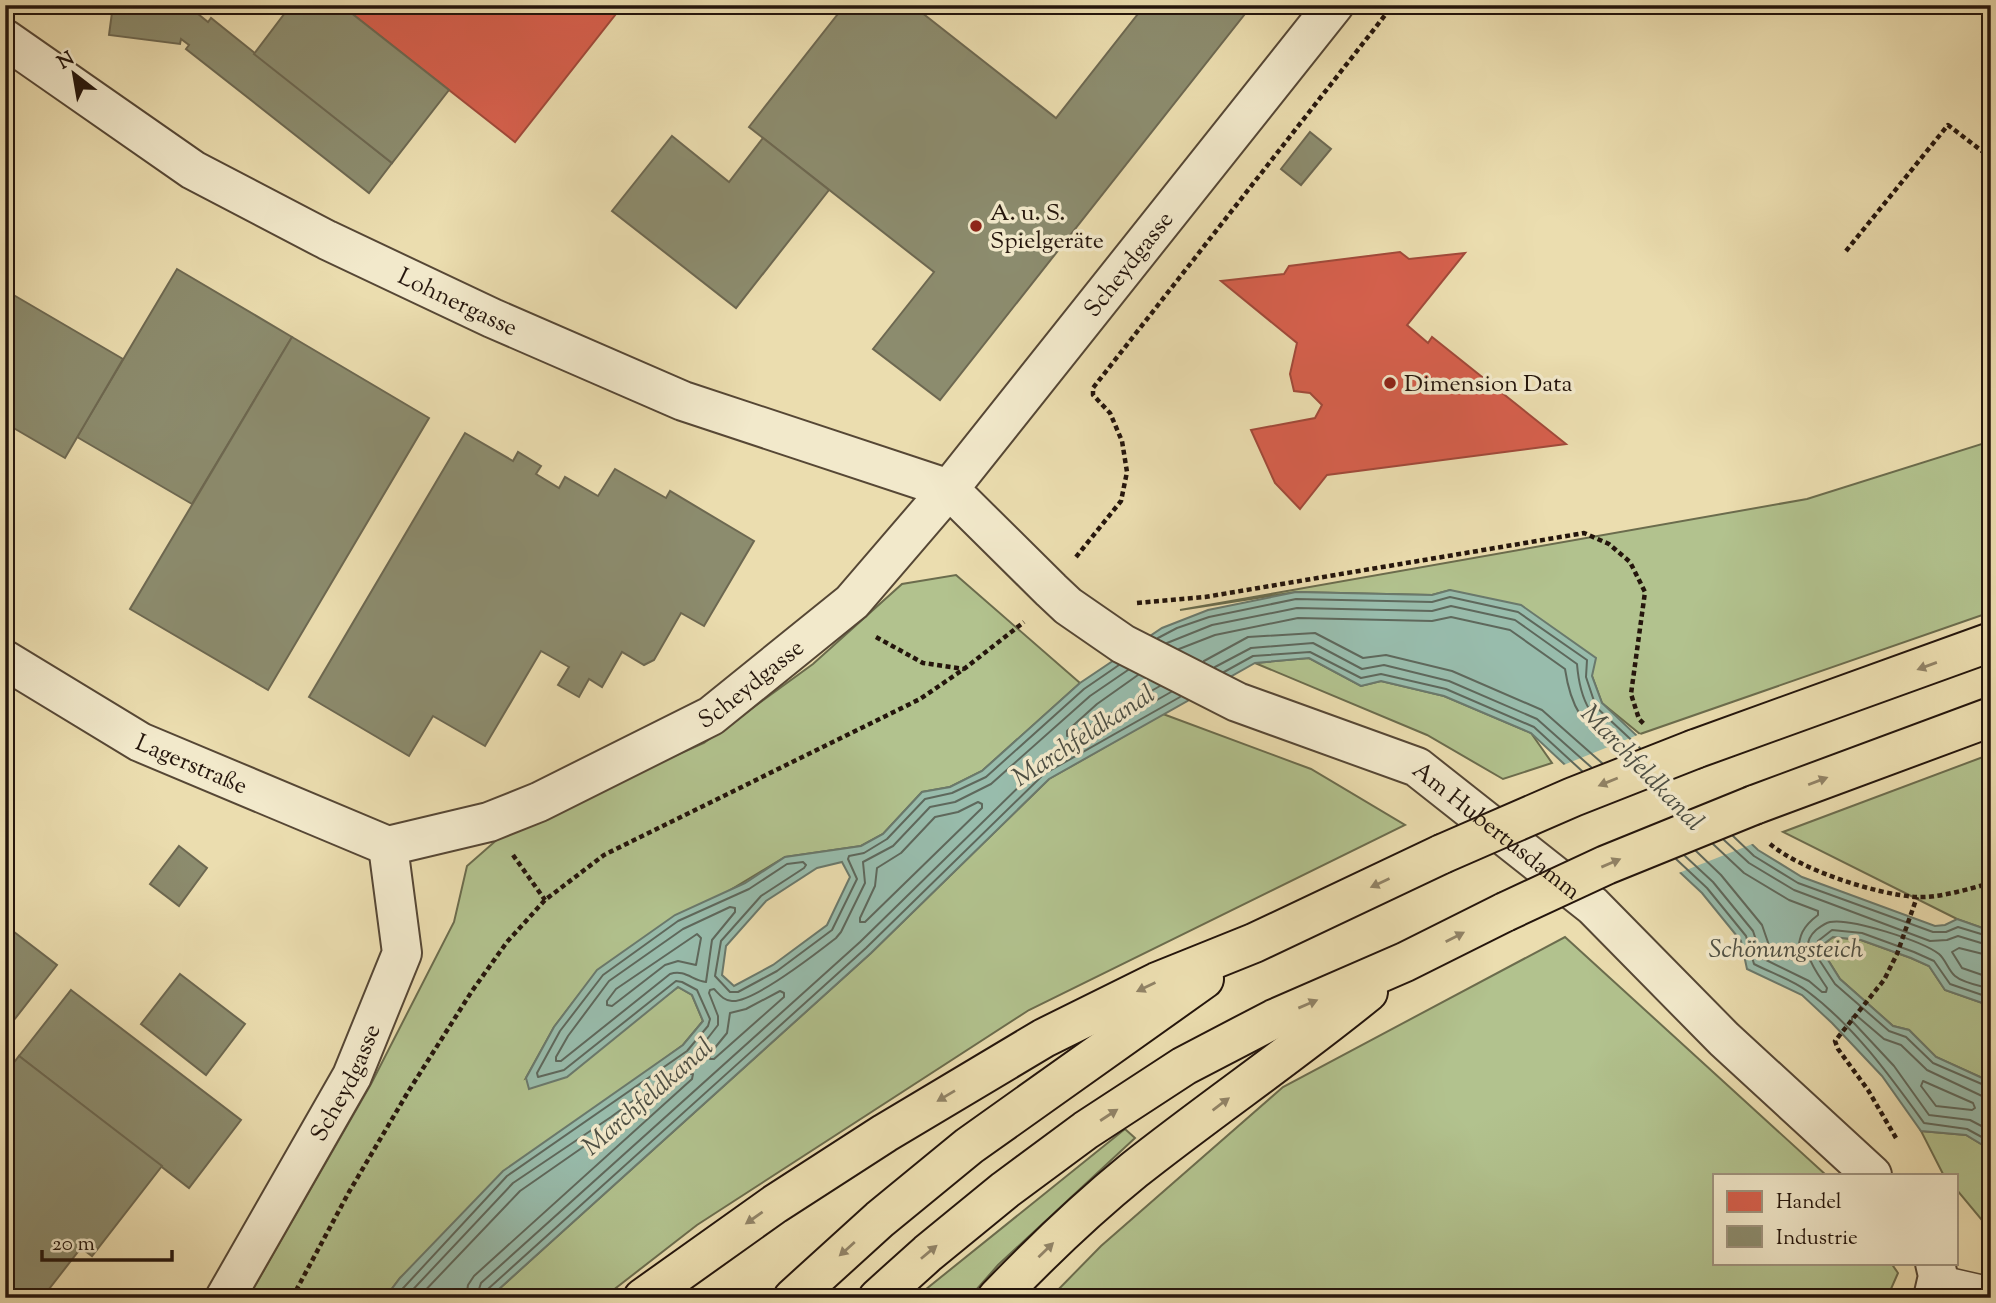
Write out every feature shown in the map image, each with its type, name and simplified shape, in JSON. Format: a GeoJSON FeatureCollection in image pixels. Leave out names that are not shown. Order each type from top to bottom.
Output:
{"type":"FeatureCollection","features":[{"type":"Feature","properties":{"kind":"highway"},"geometry":{"type":"LineString","coordinates":[[643,1298],[775,1203],[830,1168],[1044,1038],[1157,982],[1254,943],[1442,854],[1573,797],[1991,642]]}},
{"type":"Feature","properties":{"kind":"highway"},"geometry":{"type":"LineString","coordinates":[[877,1298],[1005,1190],[1086,1130],[1184,1066],[1274,1019],[1405,962],[1606,865],[1759,821],[1991,717]]}},
{"type":"Feature","properties":{"kind":"highway"},"geometry":{"type":"LineString","coordinates":[[793,1298],[880,1219],[969,1146],[1254,943]]}},
{"type":"Feature","properties":{"kind":"highway"},"geometry":{"type":"LineString","coordinates":[[998,1298],[1061,1235],[1133,1171],[1304,1044],[1405,962]]}},
{"type":"Feature","properties":{"kind":"street","name":"Scheydgasse"},"geometry":{"type":"LineString","coordinates":[[225,1298],[352,1076],[402,953],[388,846],[489,822],[539,802],[712,716],[852,602],[949,489],[1334,5]]}},
{"type":"Feature","properties":{"kind":"street","name":"Lohnergasse"},"geometry":{"type":"LineString","coordinates":[[5,38],[193,170],[340,246],[492,318],[683,401],[949,489]]}},
{"type":"Feature","properties":{"kind":"street","name":"Am Hubertusdamm"},"geometry":{"type":"LineString","coordinates":[[949,489],[1059,598],[1123,644],[1237,702],[1417,767],[1592,906],[1724,1039],[1871,1174]]}},
{"type":"Feature","properties":{"kind":"street","name":"Lagerstraße"},"geometry":{"type":"LineString","coordinates":[[5,660],[140,742],[388,846]]}},
{"type":"Feature","properties":{"kind":"lane"},"geometry":{"type":"LineString","coordinates":[[1935,1279],[1991,1288]]}},
{"type":"Feature","properties":{"kind":"path"},"geometry":{"type":"LineString","coordinates":[[292,1298],[349,1192],[458,1013],[506,942],[545,900],[604,855],[920,699],[1059,598],[1121,501],[1127,471],[1122,441],[1110,413],[1093,395],[1093,388],[1393,5]]}},
{"type":"Feature","properties":{"kind":"path"},"geometry":{"type":"LineString","coordinates":[[1846,251],[1948,125],[1991,158]]}},
{"type":"Feature","properties":{"kind":"path"},"geometry":{"type":"LineString","coordinates":[[1983,310],[1991,300]]}},
{"type":"Feature","properties":{"kind":"path"},"geometry":{"type":"LineString","coordinates":[[1059,598],[1205,597],[1584,533],[1609,544],[1630,562],[1645,592],[1631,694],[1639,719],[1649,728]]}},
{"type":"Feature","properties":{"kind":"path"},"geometry":{"type":"LineString","coordinates":[[844,608],[880,641],[923,663],[964,669]]}},
{"type":"Feature","properties":{"kind":"path"},"geometry":{"type":"LineString","coordinates":[[1759,821],[1772,846],[1811,869],[1860,886],[1917,897],[1991,883]]}},
{"type":"Feature","properties":{"kind":"path"},"geometry":{"type":"LineString","coordinates":[[489,822],[545,900]]}},
{"type":"Feature","properties":{"kind":"path"},"geometry":{"type":"LineString","coordinates":[[1897,1140],[1835,1041],[1884,980],[1917,897]]}},
{"type":"Feature","properties":{"kind":"green space"},"geometry":{"type":"Polygon","coordinates":[[[1991,441],[1991,612],[1640,734],[1602,703],[1592,676],[1450,590],[1432,595],[1296,592],[1180,610],[1807,499],[1991,441]]]}},
{"type":"Feature","properties":{"kind":"green space"},"geometry":{"type":"Polygon","coordinates":[[[956,575],[1080,683],[982,771],[950,787],[922,792],[883,834],[861,846],[785,857],[598,970],[554,1027],[526,1078],[654,1005],[678,987],[692,995],[703,1021],[683,1045],[602,1104],[400,1278],[385,1298],[248,1298],[371,1084],[454,922],[467,866],[508,830],[704,743],[813,664],[902,584],[956,575]]]}},
{"type":"Feature","properties":{"kind":"green space"},"geometry":{"type":"Polygon","coordinates":[[[1309,658],[1361,686],[1381,681],[1444,696],[1531,733],[1552,763],[1503,779],[1427,735],[1255,663],[1309,658]]]}},
{"type":"Feature","properties":{"kind":"green space"},"geometry":{"type":"Polygon","coordinates":[[[1163,714],[1311,769],[1405,825],[1029,1010],[697,1225],[603,1298],[489,1298],[871,953],[1049,779],[1163,714]]]}},
{"type":"Feature","properties":{"kind":"green space"},"geometry":{"type":"Polygon","coordinates":[[[1991,754],[1991,931],[1957,919],[1783,832],[1991,754]]]}},
{"type":"Feature","properties":{"kind":"green space"},"geometry":{"type":"Polygon","coordinates":[[[1565,937],[1825,1174],[1713,1174],[1713,1264],[1892,1264],[1898,1273],[1887,1298],[1050,1298],[1101,1246],[1283,1087],[1565,937]]]}},
{"type":"Feature","properties":{"kind":"green space"},"geometry":{"type":"Polygon","coordinates":[[[1833,937],[1861,940],[1911,958],[1929,966],[1945,990],[1991,1006],[1991,1082],[1936,1057],[1909,1030],[1893,1026],[1840,979],[1823,952],[1825,943],[1833,937]]]}},
{"type":"Feature","properties":{"kind":"green space"},"geometry":{"type":"Polygon","coordinates":[[[1125,1129],[1135,1138],[998,1265],[969,1298],[915,1298],[1125,1129]]]}},
{"type":"Feature","properties":{"kind":"green space"},"geometry":{"type":"Polygon","coordinates":[[[1921,1131],[1966,1135],[1991,1150],[1991,1231],[1958,1191],[1958,1174],[1943,1174],[1921,1131]]]}},
{"type":"Feature","properties":{"kind":"water"},"geometry":{"type":"Polygon","coordinates":[[[1450,590],[1521,605],[1596,658],[1592,676],[1602,703],[1758,850],[1802,877],[1935,926],[1957,919],[1991,931],[1991,1006],[1945,990],[1929,966],[1861,940],[1833,937],[1825,943],[1823,952],[1840,979],[1893,1026],[1909,1030],[1936,1057],[1991,1082],[1991,1150],[1966,1135],[1921,1131],[1882,1076],[1832,1023],[1802,995],[1747,969],[1741,941],[1702,893],[1531,733],[1444,696],[1381,681],[1361,686],[1309,658],[1255,663],[1049,779],[871,953],[489,1298],[385,1298],[400,1278],[503,1171],[683,1045],[703,1021],[692,995],[678,987],[567,1077],[529,1089],[526,1078],[554,1027],[597,970],[675,915],[745,883],[785,857],[861,846],[883,834],[922,792],[950,787],[982,771],[1080,683],[1162,628],[1208,610],[1296,592],[1432,595],[1450,590]],[[842,862],[817,868],[766,901],[726,946],[722,975],[734,986],[773,965],[827,925],[850,877],[842,862]]]}},
{"type":"Feature","properties":{"kind":"pier"},"geometry":{"type":"Polygon","coordinates":[[[1640,734],[1755,843],[1676,874],[1561,766],[1640,734]]]}},
{"type":"Feature","properties":{"kind":"building: Handel"},"geometry":{"type":"Polygon","coordinates":[[[341,5],[623,5],[515,142],[341,5]]]}},
{"type":"Feature","properties":{"kind":"building: Handel","name":"Dimension Data"},"geometry":{"type":"Polygon","coordinates":[[[1400,252],[1409,259],[1465,253],[1407,325],[1428,343],[1432,337],[1566,444],[1327,475],[1300,509],[1275,483],[1251,430],[1315,418],[1322,405],[1310,393],[1294,391],[1290,374],[1297,343],[1221,281],[1284,274],[1289,266],[1400,252]]]}},
{"type":"Feature","properties":{"kind":"building: Industrie"},"geometry":{"type":"Polygon","coordinates":[[[113,5],[187,5],[208,22],[211,18],[392,163],[369,193],[186,49],[189,45],[181,39],[180,44],[109,35],[113,5]]]}},
{"type":"Feature","properties":{"kind":"building: Industrie"},"geometry":{"type":"Polygon","coordinates":[[[291,5],[341,5],[449,90],[392,163],[254,54],[291,5]]]}},
{"type":"Feature","properties":{"kind":"building: Industrie","name":"A. u. S. Spielgeräte"},"geometry":{"type":"Polygon","coordinates":[[[845,5],[912,5],[1056,118],[1145,5],[1252,5],[940,400],[873,349],[934,272],[749,127],[845,5]]]}},
{"type":"Feature","properties":{"kind":"building: Industrie"},"geometry":{"type":"Polygon","coordinates":[[[1310,132],[1331,149],[1301,185],[1281,169],[1310,132]]]}},
{"type":"Feature","properties":{"kind":"building: Industrie"},"geometry":{"type":"Polygon","coordinates":[[[672,136],[729,182],[763,138],[829,190],[736,308],[612,211],[672,136]]]}},
{"type":"Feature","properties":{"kind":"building: Industrie"},"geometry":{"type":"Polygon","coordinates":[[[177,269],[292,337],[192,504],[77,437],[177,269]]]}},
{"type":"Feature","properties":{"kind":"building: Industrie"},"geometry":{"type":"Polygon","coordinates":[[[5,290],[123,359],[65,458],[5,423],[5,290]]]}},
{"type":"Feature","properties":{"kind":"building: Industrie"},"geometry":{"type":"Polygon","coordinates":[[[292,337],[429,418],[268,690],[130,609],[292,337]]]}},
{"type":"Feature","properties":{"kind":"building: Industrie"},"geometry":{"type":"Polygon","coordinates":[[[465,433],[513,461],[518,452],[541,466],[536,474],[559,488],[565,477],[598,496],[615,469],[666,498],[670,491],[754,541],[704,626],[681,613],[654,660],[644,665],[622,652],[602,687],[589,679],[579,697],[558,685],[569,667],[541,651],[485,746],[433,716],[409,756],[309,697],[465,433]]]}},
{"type":"Feature","properties":{"kind":"building: Industrie"},"geometry":{"type":"Polygon","coordinates":[[[179,846],[207,868],[179,906],[150,884],[179,846]]]}},
{"type":"Feature","properties":{"kind":"building: Industrie"},"geometry":{"type":"Polygon","coordinates":[[[5,925],[57,965],[14,1020],[5,1014],[5,925]]]}},
{"type":"Feature","properties":{"kind":"building: Industrie"},"geometry":{"type":"Polygon","coordinates":[[[180,974],[245,1024],[206,1075],[141,1024],[180,974]]]}},
{"type":"Feature","properties":{"kind":"building: Industrie"},"geometry":{"type":"Polygon","coordinates":[[[71,990],[241,1120],[189,1188],[19,1056],[71,990]]]}},
{"type":"Feature","properties":{"kind":"building: Industrie"},"geometry":{"type":"Polygon","coordinates":[[[19,1056],[162,1166],[92,1256],[81,1248],[42,1298],[5,1298],[5,1210],[13,1200],[5,1194],[5,1074],[19,1056]]]}},
{"type":"Feature","properties":{"kind":"place","name":"A. u. S. Spielgeräte"},"geometry":{"type":"Point","coordinates":[976,226]}},
{"type":"Feature","properties":{"kind":"place","name":"Dimension Data"},"geometry":{"type":"Point","coordinates":[1390,383]}},
{"type":"Feature","properties":{"kind":"water label","name":"Marchfeldkanal"},"geometry":{"type":"Point","coordinates":[1083,735]}},
{"type":"Feature","properties":{"kind":"water label","name":"Marchfeldkanal"},"geometry":{"type":"Point","coordinates":[1643,767]}},
{"type":"Feature","properties":{"kind":"water label","name":"Schönungsteich"},"geometry":{"type":"Point","coordinates":[1786,948]}},
{"type":"Feature","properties":{"kind":"water label","name":"Marchfeldkanal"},"geometry":{"type":"Point","coordinates":[647,1096]}}]}
